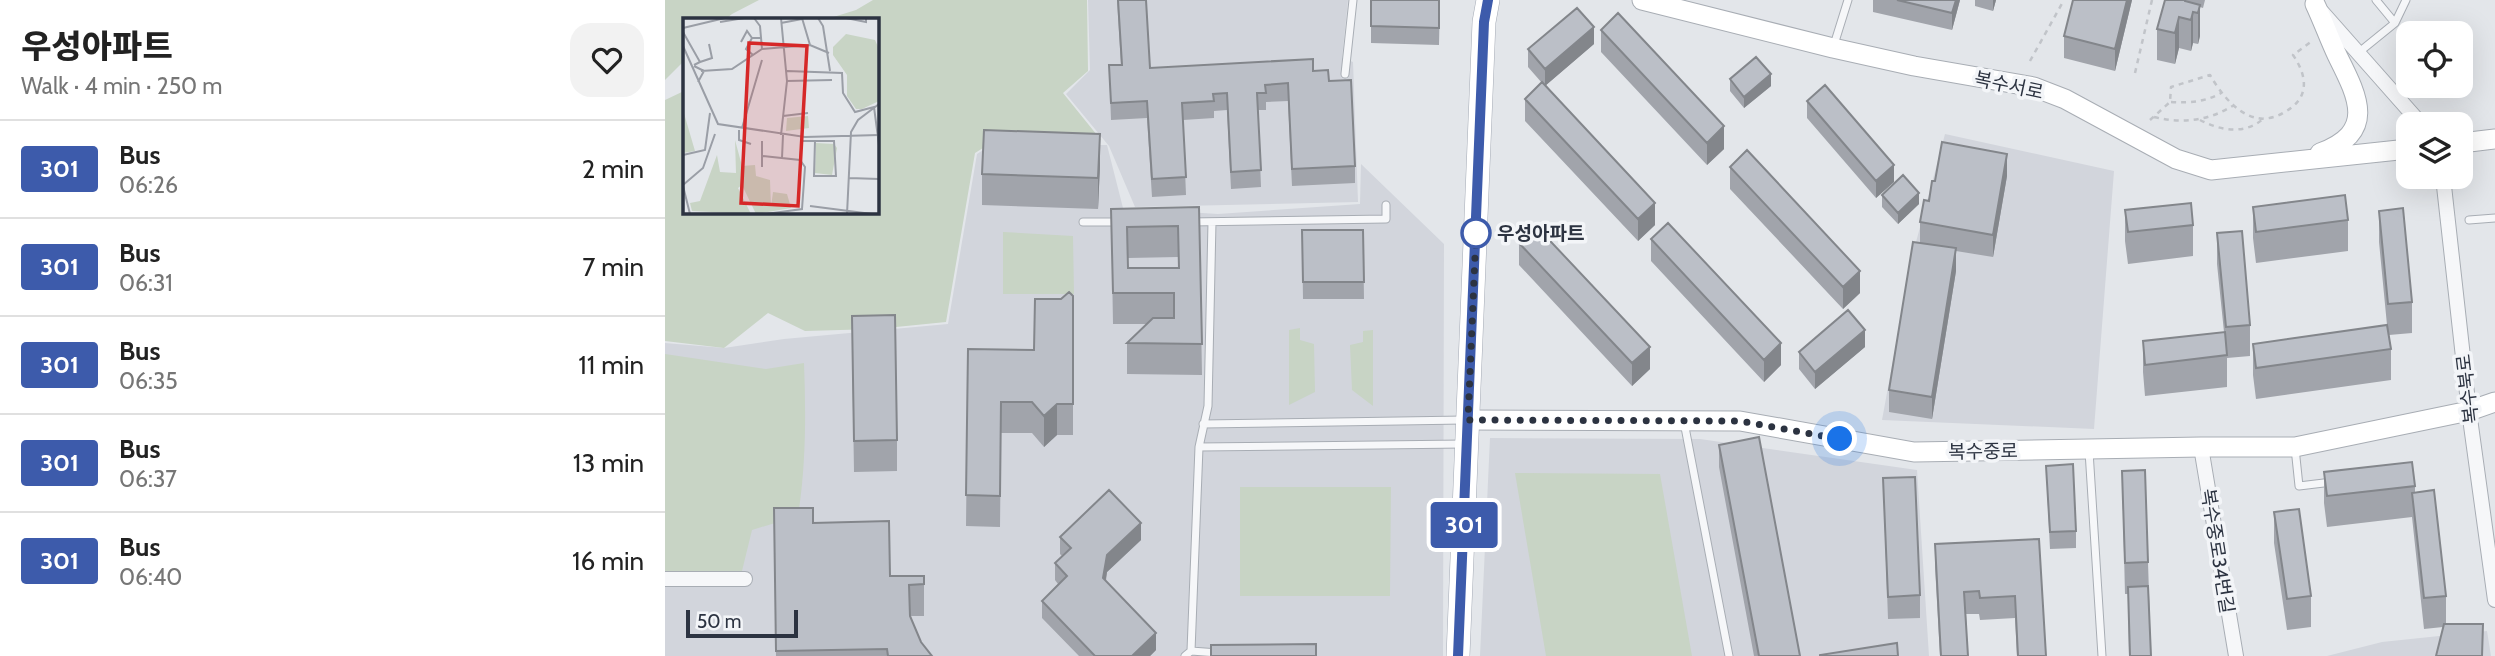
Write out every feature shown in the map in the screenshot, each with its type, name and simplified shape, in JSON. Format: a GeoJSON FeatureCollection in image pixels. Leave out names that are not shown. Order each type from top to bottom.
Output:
{"type":"FeatureCollection","features":[{"type":"Feature","properties":{"kind":"main road"},"geometry":{"type":"LineString","coordinates":[[1458,656],[1484,22],[1488,0]]}},
{"type":"Feature","properties":{"kind":"street","name":"복수서로"},"geometry":{"type":"LineString","coordinates":[[1642,0],[1833,48],[1914,66],[2033,87],[2065,99],[2176,159],[2211,170],[2396,150]]}},
{"type":"Feature","properties":{"kind":"street"},"geometry":{"type":"LineString","coordinates":[[2313,2],[2410,112]]}},
{"type":"Feature","properties":{"kind":"street"},"geometry":{"type":"LineString","coordinates":[[2297,161],[2336,147],[2349,138],[2359,112],[2357,95],[2313,2]]}},
{"type":"Feature","properties":{"kind":"street"},"geometry":{"type":"LineString","coordinates":[[2473,142],[2495,139]]}},
{"type":"Feature","properties":{"kind":"street","name":"복수북로"},"geometry":{"type":"LineString","coordinates":[[2444,189],[2469,411],[2488,504],[2495,600]]}},
{"type":"Feature","properties":{"kind":"street","name":"복수중로"},"geometry":{"type":"LineString","coordinates":[[1468,420],[1740,421],[1914,452],[2295,447],[2469,411],[2495,402]]}},
{"type":"Feature","properties":{"kind":"street","name":"복수중로34번길"},"geometry":{"type":"LineString","coordinates":[[2201,447],[2236,656]]}},
{"type":"Feature","properties":{"kind":"street"},"geometry":{"type":"LineString","coordinates":[[665,579],[745,579]]}},
{"type":"Feature","properties":{"kind":"lane"},"geometry":{"type":"LineString","coordinates":[[1345,74],[1353,0]]}},
{"type":"Feature","properties":{"kind":"lane"},"geometry":{"type":"LineString","coordinates":[[1833,48],[1848,0]]}},
{"type":"Feature","properties":{"kind":"lane"},"geometry":{"type":"LineString","coordinates":[[2376,0],[2395,23]]}},
{"type":"Feature","properties":{"kind":"lane"},"geometry":{"type":"LineString","coordinates":[[2358,53],[2395,23],[2406,0]]}},
{"type":"Feature","properties":{"kind":"lane"},"geometry":{"type":"LineString","coordinates":[[1186,222],[1386,219],[1386,205]]}},
{"type":"Feature","properties":{"kind":"lane"},"geometry":{"type":"LineString","coordinates":[[2469,220],[2495,218]]}},
{"type":"Feature","properties":{"kind":"lane"},"geometry":{"type":"LineString","coordinates":[[1083,222],[1135,222]]}},
{"type":"Feature","properties":{"kind":"lane"},"geometry":{"type":"LineString","coordinates":[[1212,222],[1208,406],[1199,447],[1188,654],[1229,653]]}},
{"type":"Feature","properties":{"kind":"lane"},"geometry":{"type":"LineString","coordinates":[[1203,424],[1468,420]]}},
{"type":"Feature","properties":{"kind":"lane"},"geometry":{"type":"LineString","coordinates":[[1684,421],[1729,656]]}},
{"type":"Feature","properties":{"kind":"lane"},"geometry":{"type":"LineString","coordinates":[[1199,447],[1468,443]]}},
{"type":"Feature","properties":{"kind":"lane"},"geometry":{"type":"LineString","coordinates":[[2295,447],[2299,486],[2341,481]]}},
{"type":"Feature","properties":{"kind":"lane"},"geometry":{"type":"LineString","coordinates":[[2089,450],[2102,656]]}},
{"type":"Feature","properties":{"kind":"path"},"geometry":{"type":"LineString","coordinates":[[2031,61],[2064,0]]}},
{"type":"Feature","properties":{"kind":"path"},"geometry":{"type":"LineString","coordinates":[[2135,73],[2152,0]]}},
{"type":"Feature","properties":{"kind":"path"},"geometry":{"type":"LineString","coordinates":[[2150,120],[2169,102],[2172,87],[2210,75],[2221,93],[2234,105],[2257,119],[2277,117],[2297,106],[2305,89],[2302,69],[2293,55],[2312,41]]}},
{"type":"Feature","properties":{"kind":"path"},"geometry":{"type":"LineString","coordinates":[[2169,102],[2195,103],[2209,100],[2221,93]]}},
{"type":"Feature","properties":{"kind":"path"},"geometry":{"type":"LineString","coordinates":[[2154,117],[2173,122],[2198,119],[2234,105]]}},
{"type":"Feature","properties":{"kind":"path"},"geometry":{"type":"LineString","coordinates":[[2198,119],[2225,130],[2256,125],[2265,118]]}},
{"type":"Feature","properties":{"kind":"shaded area"},"geometry":{"type":"Polygon","coordinates":[[[1088,0],[1348,0],[1342,58],[1353,62],[1358,202],[1135,207],[1109,146],[1066,94],[1090,70],[1088,0]]]}},
{"type":"Feature","properties":{"kind":"shaded area"},"geometry":{"type":"Polygon","coordinates":[[[1945,134],[2114,171],[2094,429],[1882,420],[1912,257],[1945,134]]]}},
{"type":"Feature","properties":{"kind":"shaded area"},"geometry":{"type":"Polygon","coordinates":[[[991,145],[1107,145],[1123,208],[1218,214],[1360,204],[1361,164],[1444,244],[1443,656],[665,656],[665,343],[724,348],[784,339],[948,324],[977,154],[991,145]]]}},
{"type":"Feature","properties":{"kind":"shaded area"},"geometry":{"type":"Polygon","coordinates":[[[1490,438],[1700,439],[1917,470],[1929,656],[1480,656],[1490,438]]]}},
{"type":"Feature","properties":{"kind":"shaded area"},"geometry":{"type":"Polygon","coordinates":[[[2487,631],[2491,656],[2327,656],[2382,642],[2487,631]]]}},
{"type":"Feature","properties":{"kind":"green space"},"geometry":{"type":"Polygon","coordinates":[[[665,0],[759,0],[727,18],[683,18],[683,62],[665,80],[665,0]]]}},
{"type":"Feature","properties":{"kind":"green space"},"geometry":{"type":"Polygon","coordinates":[[[873,0],[1087,0],[1088,71],[1063,93],[1101,140],[991,143],[975,153],[946,322],[876,329],[805,331],[768,313],[724,348],[665,341],[665,100],[683,91],[683,214],[879,214],[879,18],[830,18],[856,10],[873,0]]]}},
{"type":"Feature","properties":{"kind":"green space"},"geometry":{"type":"Polygon","coordinates":[[[1003,232],[1073,236],[1074,294],[1003,294],[1003,232]]]}},
{"type":"Feature","properties":{"kind":"green space"},"geometry":{"type":"Polygon","coordinates":[[[1300,328],[1300,340],[1314,344],[1315,392],[1289,405],[1289,330],[1300,328]]]}},
{"type":"Feature","properties":{"kind":"green space"},"geometry":{"type":"Polygon","coordinates":[[[1373,330],[1373,406],[1352,390],[1350,345],[1363,342],[1363,331],[1373,330]]]}},
{"type":"Feature","properties":{"kind":"green space"},"geometry":{"type":"Polygon","coordinates":[[[665,354],[766,369],[804,363],[805,440],[798,516],[752,530],[742,571],[665,572],[665,354]]]}},
{"type":"Feature","properties":{"kind":"green space"},"geometry":{"type":"Polygon","coordinates":[[[1515,473],[1660,474],[1692,656],[1546,656],[1515,473]]]}},
{"type":"Feature","properties":{"kind":"green space"},"geometry":{"type":"Polygon","coordinates":[[[1240,487],[1391,487],[1390,596],[1240,596],[1240,487]]]}},
{"type":"Feature","properties":{"kind":"building"},"geometry":{"type":"Polygon","coordinates":[[[1118,0],[1146,0],[1150,68],[1313,59],[1313,71],[1328,70],[1329,81],[1351,80],[1355,166],[1292,169],[1288,83],[1265,85],[1266,93],[1257,93],[1261,170],[1231,172],[1227,93],[1213,94],[1214,101],[1182,103],[1186,177],[1152,179],[1147,101],[1111,103],[1109,65],[1122,65],[1118,0]]]}},
{"type":"Feature","properties":{"kind":"building"},"geometry":{"type":"Polygon","coordinates":[[[1371,0],[1439,0],[1439,28],[1371,26],[1371,0]]]}},
{"type":"Feature","properties":{"kind":"building"},"geometry":{"type":"Polygon","coordinates":[[[1897,0],[1956,0],[1952,13],[1897,0]]]}},
{"type":"Feature","properties":{"kind":"building"},"geometry":{"type":"Polygon","coordinates":[[[2073,0],[2127,0],[2115,49],[2064,36],[2073,0]]]}},
{"type":"Feature","properties":{"kind":"building"},"geometry":{"type":"Polygon","coordinates":[[[2165,0],[2185,0],[2200,5],[2198,13],[2193,12],[2191,20],[2179,17],[2175,33],[2157,29],[2165,0]]]}},
{"type":"Feature","properties":{"kind":"building"},"geometry":{"type":"Polygon","coordinates":[[[1577,8],[1594,27],[1545,69],[1528,49],[1577,8]]]}},
{"type":"Feature","properties":{"kind":"building"},"geometry":{"type":"Polygon","coordinates":[[[1618,13],[1724,126],[1707,143],[1601,30],[1618,13]]]}},
{"type":"Feature","properties":{"kind":"building"},"geometry":{"type":"Polygon","coordinates":[[[1756,57],[1771,74],[1744,97],[1730,79],[1756,57]]]}},
{"type":"Feature","properties":{"kind":"building"},"geometry":{"type":"Polygon","coordinates":[[[1542,82],[1655,203],[1638,219],[1525,99],[1542,82]]]}},
{"type":"Feature","properties":{"kind":"building"},"geometry":{"type":"Polygon","coordinates":[[[1825,85],[1894,165],[1876,181],[1807,101],[1825,85]]]}},
{"type":"Feature","properties":{"kind":"building"},"geometry":{"type":"Polygon","coordinates":[[[984,130],[1100,134],[1098,178],[982,174],[984,130]]]}},
{"type":"Feature","properties":{"kind":"building"},"geometry":{"type":"Polygon","coordinates":[[[1942,142],[2007,154],[1993,235],[1920,222],[1924,200],[1929,201],[1932,181],[1935,181],[1942,142]]]}},
{"type":"Feature","properties":{"kind":"building"},"geometry":{"type":"Polygon","coordinates":[[[1747,150],[1860,271],[1843,287],[1730,167],[1747,150]]]}},
{"type":"Feature","properties":{"kind":"building"},"geometry":{"type":"Polygon","coordinates":[[[1903,175],[1919,193],[1898,213],[1882,195],[1903,175]]]}},
{"type":"Feature","properties":{"kind":"building"},"geometry":{"type":"Polygon","coordinates":[[[2345,195],[2348,220],[2256,232],[2253,207],[2345,195]]]}},
{"type":"Feature","properties":{"kind":"building"},"geometry":{"type":"Polygon","coordinates":[[[2191,203],[2193,225],[2128,232],[2125,210],[2191,203]]]}},
{"type":"Feature","properties":{"kind":"building"},"geometry":{"type":"Polygon","coordinates":[[[1199,207],[1202,344],[1127,343],[1153,318],[1174,318],[1174,293],[1113,293],[1111,209],[1199,207]],[[1178,226],[1127,227],[1128,268],[1179,268],[1178,226]]]}},
{"type":"Feature","properties":{"kind":"building"},"geometry":{"type":"Polygon","coordinates":[[[2403,208],[2412,302],[2388,304],[2379,211],[2403,208]]]}},
{"type":"Feature","properties":{"kind":"building"},"geometry":{"type":"Polygon","coordinates":[[[1668,223],[1781,343],[1764,360],[1651,239],[1668,223]]]}},
{"type":"Feature","properties":{"kind":"building"},"geometry":{"type":"Polygon","coordinates":[[[1537,227],[1650,347],[1632,363],[1519,243],[1537,227]]]}},
{"type":"Feature","properties":{"kind":"building"},"geometry":{"type":"Polygon","coordinates":[[[1302,230],[1363,230],[1364,282],[1303,282],[1302,230]]]}},
{"type":"Feature","properties":{"kind":"building"},"geometry":{"type":"Polygon","coordinates":[[[2242,231],[2250,325],[2226,327],[2217,233],[2242,231]]]}},
{"type":"Feature","properties":{"kind":"building"},"geometry":{"type":"Polygon","coordinates":[[[1913,242],[1956,248],[1932,397],[1889,390],[1913,242]]]}},
{"type":"Feature","properties":{"kind":"building"},"geometry":{"type":"Polygon","coordinates":[[[1069,292],[1073,296],[1073,404],[1057,404],[1044,416],[1032,402],[1001,402],[1000,496],[966,495],[968,349],[1034,350],[1035,299],[1061,299],[1069,292]]]}},
{"type":"Feature","properties":{"kind":"building"},"geometry":{"type":"Polygon","coordinates":[[[1848,310],[1865,330],[1815,372],[1799,352],[1848,310]]]}},
{"type":"Feature","properties":{"kind":"building"},"geometry":{"type":"Polygon","coordinates":[[[895,315],[897,440],[854,441],[852,316],[895,315]]]}},
{"type":"Feature","properties":{"kind":"building"},"geometry":{"type":"Polygon","coordinates":[[[2387,325],[2391,349],[2256,368],[2253,344],[2387,325]]]}},
{"type":"Feature","properties":{"kind":"building"},"geometry":{"type":"Polygon","coordinates":[[[2225,332],[2227,355],[2145,365],[2143,341],[2225,332]]]}},
{"type":"Feature","properties":{"kind":"building"},"geometry":{"type":"Polygon","coordinates":[[[1759,437],[1800,656],[1759,656],[1719,445],[1759,437]]]}},
{"type":"Feature","properties":{"kind":"building"},"geometry":{"type":"Polygon","coordinates":[[[2412,462],[2415,486],[2327,496],[2324,472],[2412,462]]]}},
{"type":"Feature","properties":{"kind":"building"},"geometry":{"type":"Polygon","coordinates":[[[2073,464],[2076,531],[2050,532],[2046,466],[2073,464]]]}},
{"type":"Feature","properties":{"kind":"building"},"geometry":{"type":"Polygon","coordinates":[[[2145,470],[2148,562],[2125,563],[2122,471],[2145,470]]]}},
{"type":"Feature","properties":{"kind":"building"},"geometry":{"type":"Polygon","coordinates":[[[1915,477],[1920,595],[1888,597],[1883,478],[1915,477]]]}},
{"type":"Feature","properties":{"kind":"building"},"geometry":{"type":"Polygon","coordinates":[[[1109,490],[1141,523],[1107,555],[1103,578],[1156,633],[1132,656],[1095,656],[1042,601],[1067,576],[1055,563],[1071,548],[1060,537],[1109,490]]]}},
{"type":"Feature","properties":{"kind":"building"},"geometry":{"type":"Polygon","coordinates":[[[2434,490],[2446,596],[2424,598],[2412,493],[2434,490]]]}},
{"type":"Feature","properties":{"kind":"building"},"geometry":{"type":"Polygon","coordinates":[[[774,508],[813,508],[813,523],[889,521],[890,576],[924,576],[924,584],[909,585],[910,616],[921,642],[932,656],[888,656],[887,649],[776,651],[774,508]]]}},
{"type":"Feature","properties":{"kind":"building"},"geometry":{"type":"Polygon","coordinates":[[[2299,509],[2311,596],[2287,599],[2274,512],[2299,509]]]}},
{"type":"Feature","properties":{"kind":"building"},"geometry":{"type":"Polygon","coordinates":[[[2039,539],[2046,656],[2018,656],[2015,596],[1980,598],[1979,591],[1964,592],[1968,656],[1941,656],[1935,544],[2039,539]]]}},
{"type":"Feature","properties":{"kind":"building"},"geometry":{"type":"Polygon","coordinates":[[[2148,586],[2151,656],[2130,656],[2128,587],[2148,586]]]}},
{"type":"Feature","properties":{"kind":"building"},"geometry":{"type":"Polygon","coordinates":[[[2444,624],[2483,624],[2482,656],[2436,656],[2444,624]]]}},
{"type":"Feature","properties":{"kind":"building"},"geometry":{"type":"Polygon","coordinates":[[[1897,643],[1898,656],[1820,656],[1820,655],[1897,643]]]}},
{"type":"Feature","properties":{"kind":"building"},"geometry":{"type":"Polygon","coordinates":[[[1316,644],[1316,656],[1211,656],[1211,645],[1316,644]]]}},
{"type":"Feature","properties":{"kind":"bus line","name":"301"},"geometry":{"type":"LineString","coordinates":[[1458,656],[1484,22],[1488,0]]}},
{"type":"Feature","properties":{"kind":"place","name":"우성아파트"},"geometry":{"type":"Point","coordinates":[1476,233]}},
{"type":"Feature","properties":{"kind":"route"},"geometry":{"type":"LineString","coordinates":[[1476,233],[1468,420],[1740,421],[1840,439]]}}]}
